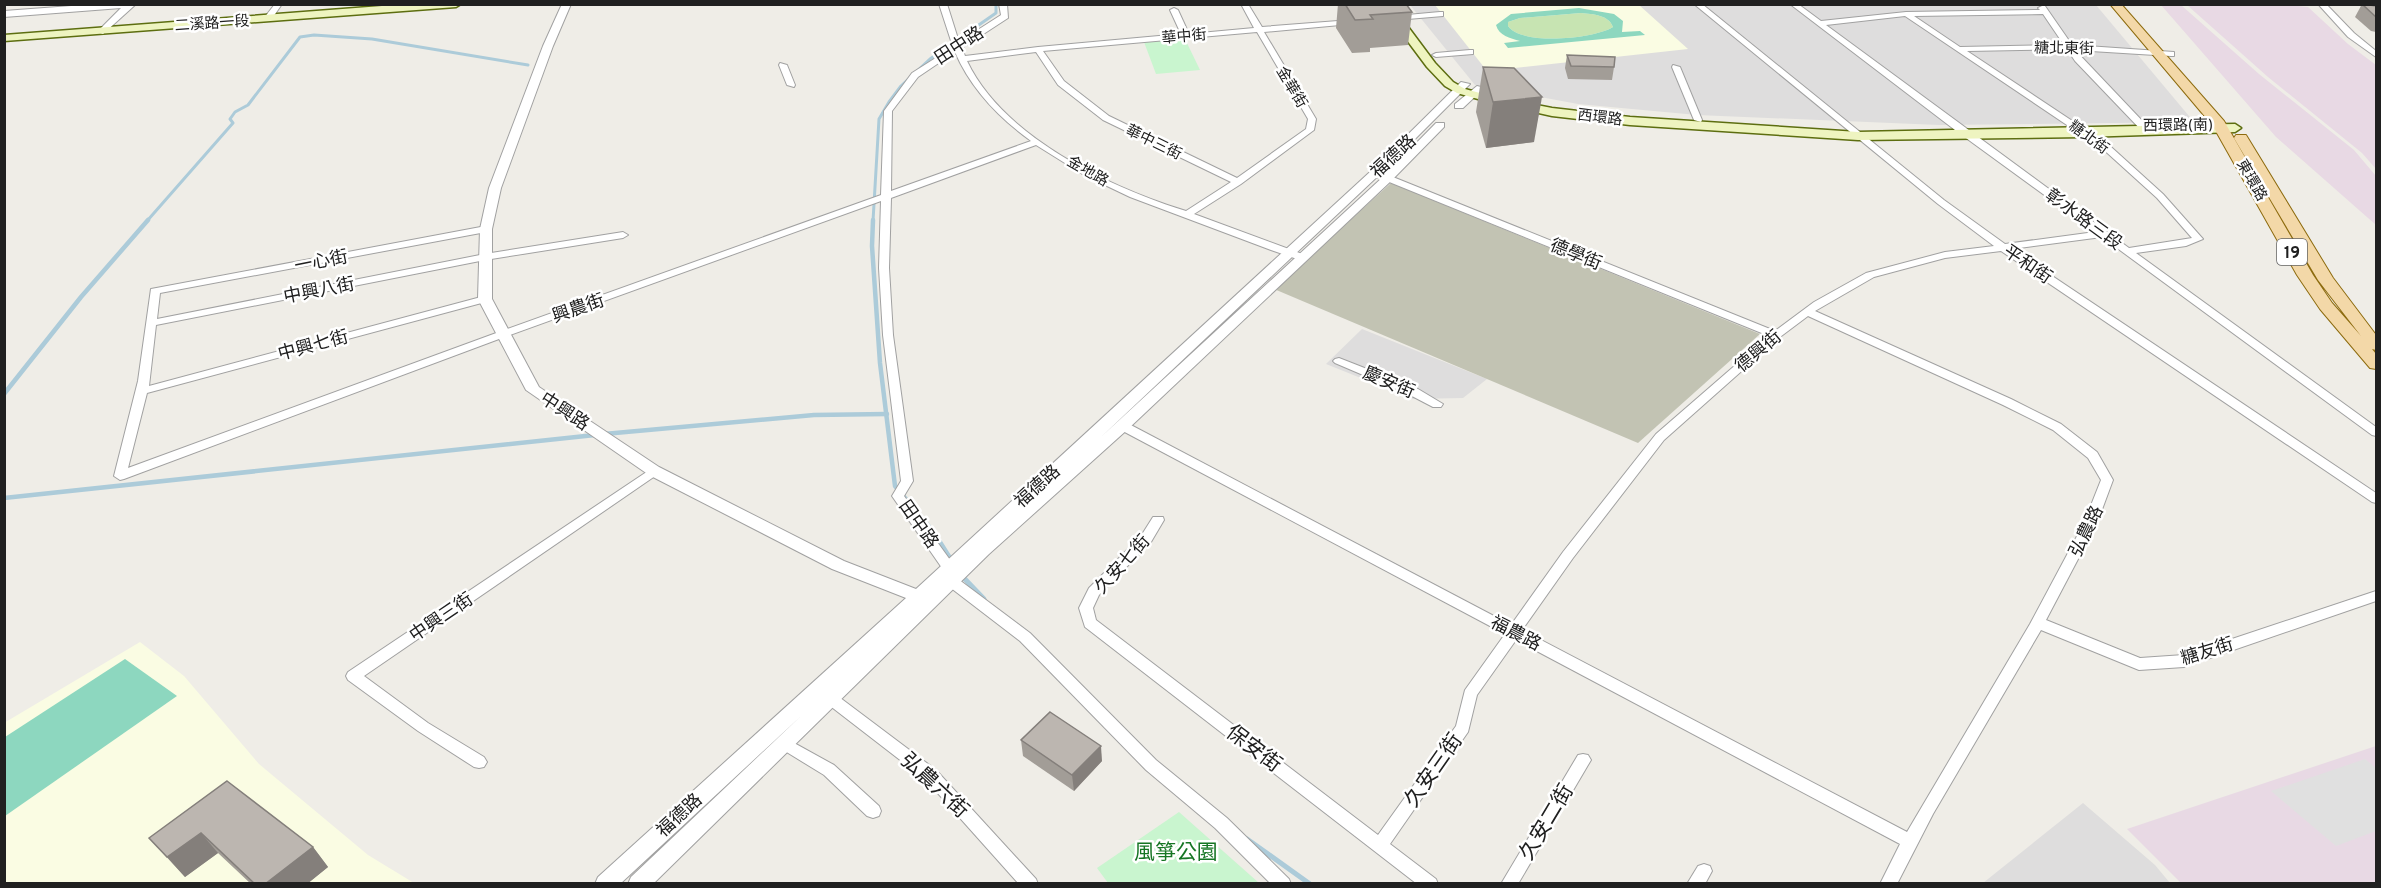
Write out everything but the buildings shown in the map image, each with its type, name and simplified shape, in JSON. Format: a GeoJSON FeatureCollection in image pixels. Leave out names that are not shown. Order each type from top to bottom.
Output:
{"type":"FeatureCollection","features":[{"type":"Feature","properties":{"kind":"main road","name":"二溪路一段"},"geometry":{"type":"LineString","coordinates":[[4,37],[409,4]]}},
{"type":"Feature","properties":{"kind":"main road","name":"二溪路一段"},"geometry":{"type":"LineString","coordinates":[[269,16],[456,4]]}},
{"type":"Feature","properties":{"kind":"main road","name":"西環路"},"geometry":{"type":"LineString","coordinates":[[1385,4],[1440,76],[1468,89],[1552,112],[1630,121],[1854,133]]}},
{"type":"Feature","properties":{"kind":"main road","name":"西環路"},"geometry":{"type":"LineString","coordinates":[[1395,18],[1396,4]]}},
{"type":"Feature","properties":{"kind":"main road","name":"東環路"},"geometry":{"type":"LineString","coordinates":[[2115,4],[2156,53],[2226,127],[2305,275],[2326,306],[2376,364]]}},
{"type":"Feature","properties":{"kind":"main road","name":"東環路"},"geometry":{"type":"LineString","coordinates":[[2127,4],[2171,54],[2226,127],[2326,279],[2376,345]]}},
{"type":"Feature","properties":{"kind":"main road","name":"西環路"},"geometry":{"type":"LineString","coordinates":[[1395,18],[1436,55],[1456,79],[1468,89],[1558,107],[1632,116],[1854,133]]}},
{"type":"Feature","properties":{"kind":"main road","name":"西環路(南)"},"geometry":{"type":"LineString","coordinates":[[1854,133],[2226,127]]}},
{"type":"Feature","properties":{"kind":"street"},"geometry":{"type":"LineString","coordinates":[[269,16],[279,4]]}},
{"type":"Feature","properties":{"kind":"street","name":"中興路"},"geometry":{"type":"LineString","coordinates":[[567,4],[548,46],[495,188],[486,229],[485,299],[533,390],[654,471],[838,565],[924,599]]}},
{"type":"Feature","properties":{"kind":"street","name":"金地路"},"geometry":{"type":"LineString","coordinates":[[943,4],[956,48],[983,93],[1037,142],[1115,187],[1156,205],[1187,214],[1301,257]]}},
{"type":"Feature","properties":{"kind":"street","name":"田中路"},"geometry":{"type":"LineString","coordinates":[[1003,4],[1005,16],[915,75],[888,111],[884,268],[888,335],[907,481],[898,496],[950,574],[1026,637],[1151,765],[1221,823],[1283,884]]}},
{"type":"Feature","properties":{"kind":"street"},"geometry":{"type":"LineString","coordinates":[[1244,4],[1259,30]]}},
{"type":"Feature","properties":{"kind":"street","name":"平和街"},"geometry":{"type":"LineString","coordinates":[[1697,4],[1854,133],[2001,246],[2376,499]]}},
{"type":"Feature","properties":{"kind":"street","name":"彰水路三段"},"geometry":{"type":"LineString","coordinates":[[1793,4],[1963,132],[2376,432]]}},
{"type":"Feature","properties":{"kind":"street"},"geometry":{"type":"LineString","coordinates":[[2039,4],[2078,59],[2143,128]]}},
{"type":"Feature","properties":{"kind":"street"},"geometry":{"type":"LineString","coordinates":[[2322,4],[2351,35],[2376,55]]}},
{"type":"Feature","properties":{"kind":"street"},"geometry":{"type":"LineString","coordinates":[[4,14],[130,5]]}},
{"type":"Feature","properties":{"kind":"street"},"geometry":{"type":"LineString","coordinates":[[105,29],[130,5]]}},
{"type":"Feature","properties":{"kind":"street"},"geometry":{"type":"LineString","coordinates":[[1174,10],[1186,36]]}},
{"type":"Feature","properties":{"kind":"street"},"geometry":{"type":"LineString","coordinates":[[1819,24],[1906,14],[2045,12]]}},
{"type":"Feature","properties":{"kind":"street"},"geometry":{"type":"LineString","coordinates":[[1395,18],[1440,14]]}},
{"type":"Feature","properties":{"kind":"street","name":"糖北街"},"geometry":{"type":"LineString","coordinates":[[1906,14],[2107,148],[2160,196],[2198,239],[2186,243],[2127,251]]}},
{"type":"Feature","properties":{"kind":"street","name":"華中街"},"geometry":{"type":"LineString","coordinates":[[961,59],[1038,49],[1362,21]]}},
{"type":"Feature","properties":{"kind":"street","name":"金華街"},"geometry":{"type":"LineString","coordinates":[[1238,182],[1310,130],[1312,124],[1312,119],[1259,30]]}},
{"type":"Feature","properties":{"kind":"street","name":"糖北東街"},"geometry":{"type":"LineString","coordinates":[[1958,48],[2070,47],[2171,54]]}},
{"type":"Feature","properties":{"kind":"street","name":"華中三街"},"geometry":{"type":"LineString","coordinates":[[1038,49],[1061,82],[1106,118],[1238,182]]}},
{"type":"Feature","properties":{"kind":"street"},"geometry":{"type":"LineString","coordinates":[[1436,55],[1470,52]]}},
{"type":"Feature","properties":{"kind":"street"},"geometry":{"type":"LineString","coordinates":[[783,65],[791,85]]}},
{"type":"Feature","properties":{"kind":"street"},"geometry":{"type":"LineString","coordinates":[[1676,68],[1698,120]]}},
{"type":"Feature","properties":{"kind":"street","name":"福德路"},"geometry":{"type":"LineString","coordinates":[[605,884],[924,599],[1287,253],[1468,89]]}},
{"type":"Feature","properties":{"kind":"street","name":"福德路"},"geometry":{"type":"LineString","coordinates":[[950,574],[983,550],[1123,426],[1388,178],[1468,89]]}},
{"type":"Feature","properties":{"kind":"street","name":"興農街"},"geometry":{"type":"LineString","coordinates":[[142,391],[120,476],[503,334],[1037,142]]}},
{"type":"Feature","properties":{"kind":"street","name":"德學街"},"geometry":{"type":"LineString","coordinates":[[1375,173],[1776,335]]}},
{"type":"Feature","properties":{"kind":"street"},"geometry":{"type":"LineString","coordinates":[[1187,214],[1238,182]]}},
{"type":"Feature","properties":{"kind":"street","name":"一心街"},"geometry":{"type":"LineString","coordinates":[[152,323],[155,291],[486,229]]}},
{"type":"Feature","properties":{"kind":"street","name":"德興街"},"geometry":{"type":"LineString","coordinates":[[1515,633],[1568,555],[1660,437],[1776,335],[1807,312],[1870,275],[1944,255],[2104,234]]}},
{"type":"Feature","properties":{"kind":"street","name":"中興八街"},"geometry":{"type":"LineString","coordinates":[[152,323],[485,257],[623,235]]}},
{"type":"Feature","properties":{"kind":"street","name":"中興七街"},"geometry":{"type":"LineString","coordinates":[[142,391],[485,299]]}},
{"type":"Feature","properties":{"kind":"street","name":"弘農路"},"geometry":{"type":"LineString","coordinates":[[1807,312],[2007,402],[2057,427],[2093,455],[2107,480],[2100,506],[2038,623],[1909,841],[1888,884]]}},
{"type":"Feature","properties":{"kind":"street"},"geometry":{"type":"LineString","coordinates":[[142,391],[152,323]]}},
{"type":"Feature","properties":{"kind":"street","name":"慶安街"},"geometry":{"type":"LineString","coordinates":[[1339,361],[1437,404]]}},
{"type":"Feature","properties":{"kind":"street","name":"福農路"},"geometry":{"type":"LineString","coordinates":[[1123,426],[1909,841]]}},
{"type":"Feature","properties":{"kind":"street","name":"中興三街"},"geometry":{"type":"LineString","coordinates":[[479,762],[423,727],[353,676],[654,471]]}},
{"type":"Feature","properties":{"kind":"street","name":"久安七街"},"geometry":{"type":"LineString","coordinates":[[1086,608],[1094,592],[1146,539],[1158,520]]}},
{"type":"Feature","properties":{"kind":"street","name":"糖友街"},"geometry":{"type":"LineString","coordinates":[[2038,623],[2139,664],[2184,661],[2376,596]]}},
{"type":"Feature","properties":{"kind":"street","name":"福德路"},"geometry":{"type":"LineString","coordinates":[[638,884],[785,744],[924,599]]}},
{"type":"Feature","properties":{"kind":"street","name":"保安街"},"geometry":{"type":"LineString","coordinates":[[1086,608],[1090,623],[1106,636],[1381,843],[1430,884]]}},
{"type":"Feature","properties":{"kind":"street","name":"久安三街"},"geometry":{"type":"LineString","coordinates":[[1381,843],[1463,728],[1470,694],[1515,633]]}},
{"type":"Feature","properties":{"kind":"street","name":"弘農六街"},"geometry":{"type":"LineString","coordinates":[[830,698],[930,775],[1030,884]]}},
{"type":"Feature","properties":{"kind":"street"},"geometry":{"type":"LineString","coordinates":[[785,744],[829,770],[873,811]]}},
{"type":"Feature","properties":{"kind":"street","name":"久安二街"},"geometry":{"type":"LineString","coordinates":[[1509,884],[1583,760]]}},
{"type":"Feature","properties":{"kind":"shaded area"},"geometry":{"type":"Polygon","coordinates":[[[2277,4],[2308,7],[2348,44],[2376,65],[2376,169],[2362,153],[2268,77],[2187,5],[2277,4]]]}},
{"type":"Feature","properties":{"kind":"shaded area"},"geometry":{"type":"Polygon","coordinates":[[[1410,5],[2096,5],[2194,122],[1939,125],[1697,115],[1578,104],[1475,85],[1410,5]]]}},
{"type":"Feature","properties":{"kind":"shaded area"},"geometry":{"type":"Polygon","coordinates":[[[1435,5],[1639,5],[1688,49],[1487,71],[1435,5]]]}},
{"type":"Feature","properties":{"kind":"shaded area"},"geometry":{"type":"Polygon","coordinates":[[[2161,5],[2181,5],[2259,74],[2354,150],[2376,176],[2376,225],[2276,137],[2161,5]]]}},
{"type":"Feature","properties":{"kind":"shaded area"},"geometry":{"type":"Polygon","coordinates":[[[1391,183],[1760,334],[1638,443],[1274,289],[1391,183]]]}},
{"type":"Feature","properties":{"kind":"shaded area"},"geometry":{"type":"Polygon","coordinates":[[[1362,329],[1487,379],[1463,398],[1413,399],[1326,364],[1362,329]]]}},
{"type":"Feature","properties":{"kind":"shaded area"},"geometry":{"type":"Polygon","coordinates":[[[140,642],[184,676],[259,764],[368,855],[414,883],[5,883],[4,723],[140,642]]]}},
{"type":"Feature","properties":{"kind":"shaded area"},"geometry":{"type":"Polygon","coordinates":[[[2376,746],[2376,883],[2181,883],[2127,829],[2376,746]]]}},
{"type":"Feature","properties":{"kind":"shaded area"},"geometry":{"type":"Polygon","coordinates":[[[2365,759],[2376,768],[2376,831],[2336,846],[2271,791],[2365,759]]]}},
{"type":"Feature","properties":{"kind":"shaded area"},"geometry":{"type":"Polygon","coordinates":[[[2083,803],[2155,865],[2170,883],[1983,883],[2083,803]]]}},
{"type":"Feature","properties":{"kind":"green space"},"geometry":{"type":"Polygon","coordinates":[[[1579,8],[1614,14],[1623,21],[1622,32],[1640,31],[1645,35],[1508,48],[1504,43],[1520,41],[1502,34],[1496,25],[1511,14],[1579,8]],[[1581,13],[1520,18],[1508,22],[1508,26],[1516,32],[1542,38],[1591,35],[1613,27],[1604,18],[1581,13]]]}},
{"type":"Feature","properties":{"kind":"green space"},"geometry":{"type":"Polygon","coordinates":[[[1581,13],[1604,18],[1613,27],[1591,35],[1542,38],[1516,32],[1508,26],[1508,22],[1520,18],[1581,13]]]}},
{"type":"Feature","properties":{"kind":"green space"},"geometry":{"type":"Polygon","coordinates":[[[1185,39],[1200,70],[1156,74],[1144,42],[1185,39]]]}},
{"type":"Feature","properties":{"kind":"green space"},"geometry":{"type":"Polygon","coordinates":[[[125,659],[177,696],[5,816],[5,737],[125,659]]]}},
{"type":"Feature","properties":{"kind":"green space","name":"風箏公園"},"geometry":{"type":"Polygon","coordinates":[[[1179,812],[1259,883],[1108,883],[1097,868],[1179,812]]]}},
{"type":"Feature","properties":{"kind":"waterway"},"geometry":{"type":"LineString","coordinates":[[873,221],[879,119],[901,86],[930,59],[996,13],[996,4]]}},
{"type":"Feature","properties":{"kind":"waterway"},"geometry":{"type":"LineString","coordinates":[[147,221],[233,123],[230,119],[235,112],[248,105],[300,37],[314,35],[372,39],[528,65]]}},
{"type":"Feature","properties":{"kind":"waterway"},"geometry":{"type":"LineString","coordinates":[[4,394],[81,297],[148,220]]}},
{"type":"Feature","properties":{"kind":"waterway"},"geometry":{"type":"LineString","coordinates":[[873,220],[872,246],[880,363],[886,414]]}},
{"type":"Feature","properties":{"kind":"waterway"},"geometry":{"type":"LineString","coordinates":[[604,434],[814,415],[886,414]]}},
{"type":"Feature","properties":{"kind":"waterway"},"geometry":{"type":"LineString","coordinates":[[886,414],[895,486],[915,510]]}},
{"type":"Feature","properties":{"kind":"waterway"},"geometry":{"type":"LineString","coordinates":[[4,498],[595,435]]}},
{"type":"Feature","properties":{"kind":"waterway"},"geometry":{"type":"LineString","coordinates":[[914,509],[934,533],[953,563]]}},
{"type":"Feature","properties":{"kind":"waterway"},"geometry":{"type":"LineString","coordinates":[[961,575],[984,599]]}},
{"type":"Feature","properties":{"kind":"waterway"},"geometry":{"type":"LineString","coordinates":[[1247,839],[1310,884]]}}]}
